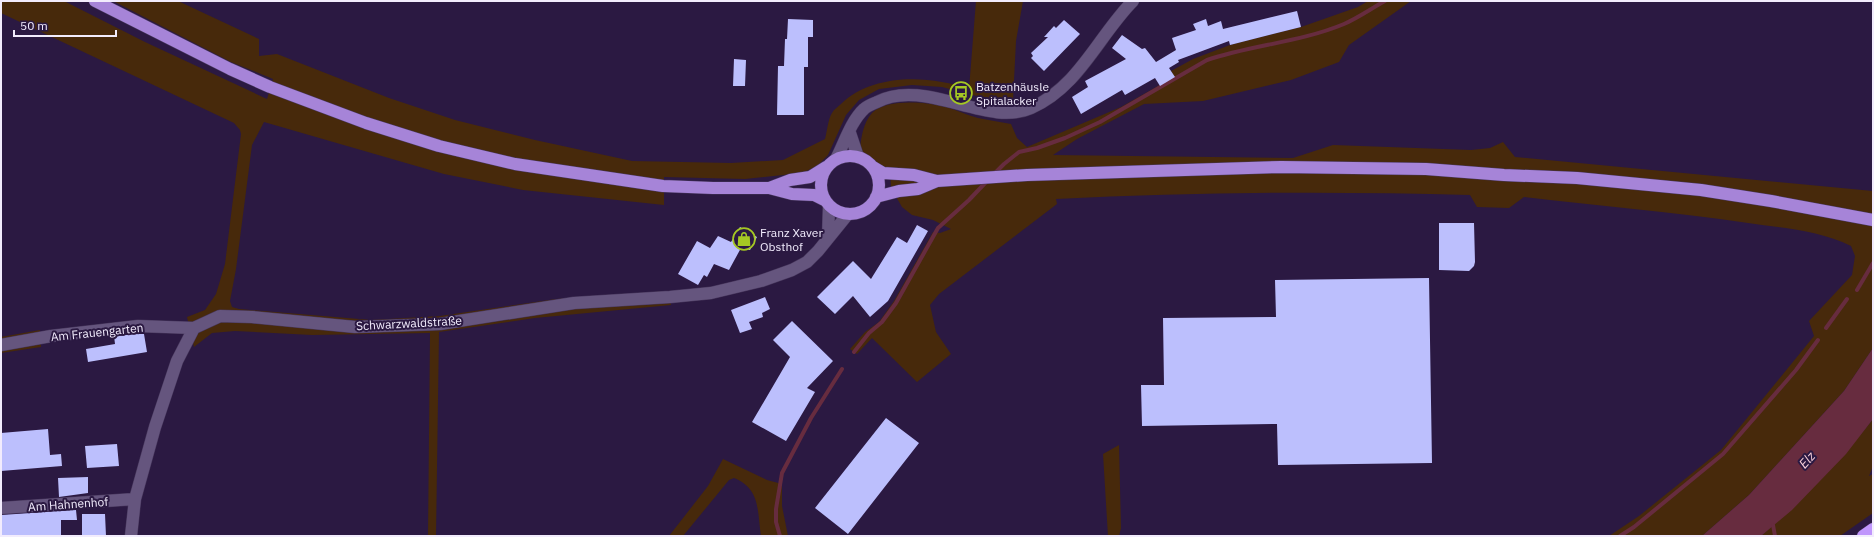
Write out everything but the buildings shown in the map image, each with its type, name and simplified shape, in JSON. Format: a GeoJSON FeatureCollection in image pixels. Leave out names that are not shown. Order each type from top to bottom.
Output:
{"type":"FeatureCollection","features":[{"type":"Feature","properties":{"kind":"highway"},"geometry":{"type":"LineString","coordinates":[[1863,536],[1873,529]]}},
{"type":"Feature","properties":{"kind":"main road"},"geometry":{"type":"LineString","coordinates":[[95,1],[230,69],[270,87],[366,123],[417,139],[515,164],[663,186],[769,188],[792,194],[814,195],[835,210],[848,214],[864,210],[871,205],[876,198],[879,185],[873,167]]}},
{"type":"Feature","properties":{"kind":"main road"},"geometry":{"type":"LineString","coordinates":[[769,188],[790,180],[810,177],[831,163],[847,156],[858,157],[883,174],[914,175],[937,181]]}},
{"type":"Feature","properties":{"kind":"main road"},"geometry":{"type":"LineString","coordinates":[[827,203],[820,183],[831,163]]}},
{"type":"Feature","properties":{"kind":"main road"},"geometry":{"type":"LineString","coordinates":[[876,198],[898,191],[918,189],[937,181],[1027,175],[1281,167],[1426,169],[1504,175],[1577,178],[1701,190],[1873,220]]}},
{"type":"Feature","properties":{"kind":"street"},"geometry":{"type":"LineString","coordinates":[[831,163],[850,132],[856,118],[865,108],[882,99],[900,95],[922,95],[974,108],[1003,112],[1031,108],[1062,87],[1082,67],[1116,17],[1133,1]]}},
{"type":"Feature","properties":{"kind":"street"},"geometry":{"type":"LineString","coordinates":[[850,132],[858,157]]}},
{"type":"Feature","properties":{"kind":"street"},"geometry":{"type":"LineString","coordinates":[[827,203],[828,238]]}},
{"type":"Feature","properties":{"kind":"street","name":"Schwarzwaldstraße"},"geometry":{"type":"LineString","coordinates":[[194,328],[220,316],[252,317],[355,327],[440,324],[574,303],[711,293],[761,281],[792,270],[807,262],[848,214]]}},
{"type":"Feature","properties":{"kind":"street","name":"Am Frauengarten"},"geometry":{"type":"LineString","coordinates":[[1,345],[51,336],[138,326],[194,328]]}},
{"type":"Feature","properties":{"kind":"street"},"geometry":{"type":"LineString","coordinates":[[131,536],[136,499],[155,427],[177,361],[194,328]]}},
{"type":"Feature","properties":{"kind":"street","name":"Am Hahnenhof"},"geometry":{"type":"LineString","coordinates":[[1,508],[136,499]]}},
{"type":"Feature","properties":{"kind":"shaded area"},"geometry":{"type":"Polygon","coordinates":[[[1,1],[64,1],[145,42],[267,99],[273,79],[231,62],[113,1],[178,1],[259,39],[259,56],[277,54],[389,98],[455,120],[535,140],[632,161],[731,163],[783,160],[825,139],[834,110],[854,94],[885,82],[919,79],[953,84],[969,89],[976,1],[1023,1],[1016,41],[1013,100],[996,101],[942,87],[912,85],[879,89],[859,100],[846,115],[828,155],[817,166],[802,173],[745,179],[664,177],[664,205],[523,190],[444,174],[264,122],[252,145],[236,269],[230,301],[232,307],[239,309],[371,320],[440,316],[556,299],[669,291],[671,305],[535,318],[439,332],[436,536],[428,536],[430,333],[312,335],[235,331],[212,333],[194,347],[187,317],[205,310],[216,294],[225,264],[241,134],[240,130],[234,123],[1,13],[1,1]]]}},
{"type":"Feature","properties":{"kind":"shaded area"},"geometry":{"type":"Polygon","coordinates":[[[1368,1],[1411,1],[1349,45],[1339,62],[1291,80],[1203,101],[1144,104],[1077,139],[1053,155],[1293,158],[1333,145],[1471,150],[1490,148],[1503,142],[1515,157],[1873,191],[1873,348],[1844,391],[1749,495],[1702,536],[1609,536],[1639,516],[1721,450],[1814,336],[1809,321],[1852,275],[1855,256],[1851,246],[1826,236],[1788,228],[1524,197],[1509,208],[1477,207],[1470,195],[1315,193],[1211,194],[1056,199],[1057,204],[939,294],[930,305],[936,332],[951,354],[917,382],[872,338],[857,354],[850,349],[865,332],[879,322],[894,301],[933,232],[940,233],[951,229],[933,220],[912,215],[902,207],[891,188],[890,169],[874,162],[860,150],[866,121],[872,113],[879,108],[887,105],[908,102],[929,104],[946,107],[978,118],[1011,124],[1017,138],[1027,147],[1121,107],[1174,77],[1171,71],[1193,59],[1230,45],[1301,27],[1358,7],[1368,1]]]}},
{"type":"Feature","properties":{"kind":"shaded area"},"geometry":{"type":"Polygon","coordinates":[[[40,330],[41,347],[1,353],[1,337],[40,330]]]}},
{"type":"Feature","properties":{"kind":"shaded area"},"geometry":{"type":"Polygon","coordinates":[[[1873,419],[1873,466],[1869,476],[1873,474],[1873,513],[1840,536],[1761,536],[1820,480],[1873,419]]]}},
{"type":"Feature","properties":{"kind":"shaded area"},"geometry":{"type":"Polygon","coordinates":[[[1119,445],[1121,528],[1119,536],[1108,536],[1103,454],[1119,445]]]}},
{"type":"Feature","properties":{"kind":"shaded area"},"geometry":{"type":"Polygon","coordinates":[[[723,459],[767,480],[782,484],[782,506],[788,536],[761,536],[758,510],[753,495],[749,488],[734,478],[729,480],[683,536],[669,536],[708,486],[723,459]]]}},
{"type":"Feature","properties":{"kind":"water","name":"Elz"},"geometry":{"type":"Polygon","coordinates":[[[1873,348],[1873,419],[1846,454],[1792,510],[1761,536],[1702,536],[1749,495],[1844,391],[1873,348]]]}},
{"type":"Feature","properties":{"kind":"waterway"},"geometry":{"type":"LineString","coordinates":[[993,175],[1019,152],[1037,148],[1065,138],[1100,122],[1207,60],[1328,30],[1349,22],[1385,1]]}},
{"type":"Feature","properties":{"kind":"waterway"},"geometry":{"type":"LineString","coordinates":[[854,352],[869,333],[882,322],[896,303],[938,228],[969,200],[988,180]]}},
{"type":"Feature","properties":{"kind":"waterway"},"geometry":{"type":"LineString","coordinates":[[1857,290],[1873,263]]}},
{"type":"Feature","properties":{"kind":"waterway"},"geometry":{"type":"LineString","coordinates":[[1826,328],[1847,299]]}},
{"type":"Feature","properties":{"kind":"waterway"},"geometry":{"type":"LineString","coordinates":[[1620,536],[1634,527],[1723,454],[1796,370],[1818,340]]}},
{"type":"Feature","properties":{"kind":"waterway"},"geometry":{"type":"LineString","coordinates":[[780,536],[776,522],[776,509],[782,473],[811,418],[842,369]]}},
{"type":"Feature","properties":{"kind":"waterway"},"geometry":{"type":"LineString","coordinates":[[1773,525],[1775,536]]}},
{"type":"Feature","properties":{"kind":"place","name":"Batzenhäusle Spitalacker"},"geometry":{"type":"Point","coordinates":[961,93]}},
{"type":"Feature","properties":{"kind":"place","name":"Franz Xaver Obsthof"},"geometry":{"type":"Point","coordinates":[744,239]}}]}
